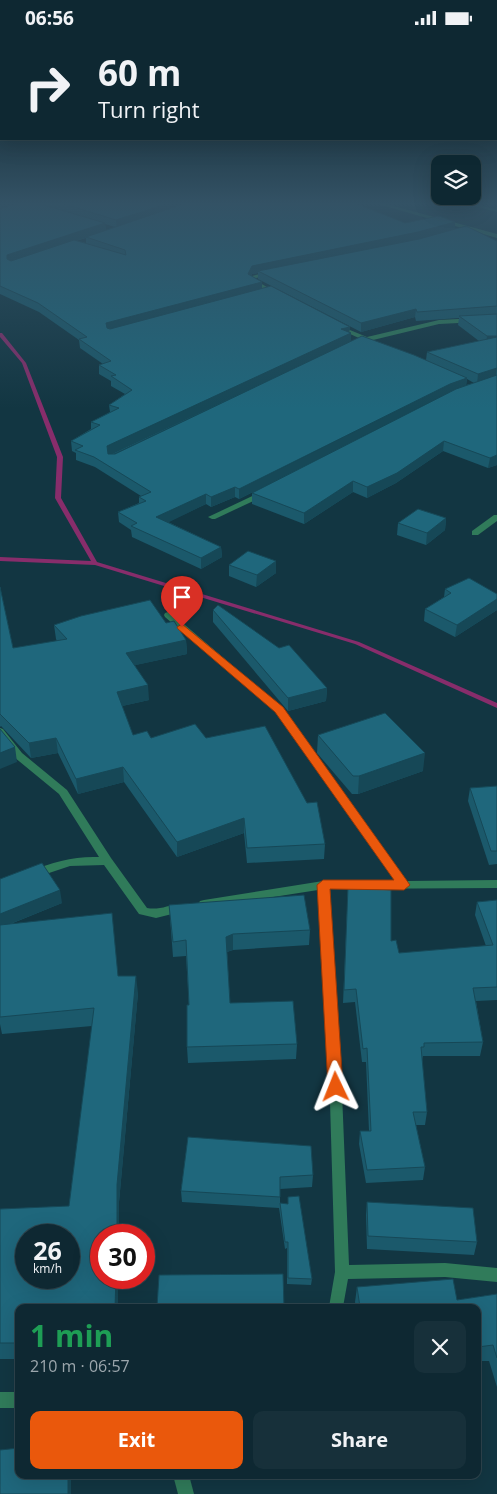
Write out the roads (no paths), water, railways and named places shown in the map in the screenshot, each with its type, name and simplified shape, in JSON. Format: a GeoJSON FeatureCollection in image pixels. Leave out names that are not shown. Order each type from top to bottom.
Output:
{"type":"FeatureCollection","features":[{"type":"Feature","properties":{"kind":"street"},"geometry":{"type":"LineString","coordinates":[[275,272],[254,277],[252,281],[279,296]]}},
{"type":"Feature","properties":{"kind":"street"},"geometry":{"type":"LineString","coordinates":[[261,294],[270,292]]}},
{"type":"Feature","properties":{"kind":"street"},"geometry":{"type":"LineString","coordinates":[[357,343],[366,339],[440,322],[497,319]]}},
{"type":"Feature","properties":{"kind":"street"},"geometry":{"type":"LineString","coordinates":[[330,323],[380,346]]}},
{"type":"Feature","properties":{"kind":"street"},"geometry":{"type":"LineString","coordinates":[[212,517],[276,488]]}},
{"type":"Feature","properties":{"kind":"street"},"geometry":{"type":"LineString","coordinates":[[475,533],[497,517]]}},
{"type":"Feature","properties":{"kind":"street"},"geometry":{"type":"LineString","coordinates":[[168,615],[279,710],[404,885]]}},
{"type":"Feature","properties":{"kind":"street"},"geometry":{"type":"LineString","coordinates":[[0,731],[18,755],[63,792],[107,861],[143,911],[150,913],[323,885],[497,884]]}},
{"type":"Feature","properties":{"kind":"street"},"geometry":{"type":"LineString","coordinates":[[24,878],[56,865],[81,859],[107,861]]}},
{"type":"Feature","properties":{"kind":"street"},"geometry":{"type":"LineString","coordinates":[[323,885],[335,1068],[342,1272],[337,1304]]}},
{"type":"Feature","properties":{"kind":"street"},"geometry":{"type":"LineString","coordinates":[[342,1272],[445,1270],[497,1275]]}},
{"type":"Feature","properties":{"kind":"street"},"geometry":{"type":"LineString","coordinates":[[0,1400],[15,1400]]}},
{"type":"Feature","properties":{"kind":"street"},"geometry":{"type":"LineString","coordinates":[[181,1479],[186,1494]]}},
{"type":"Feature","properties":{"kind":"waterway"},"geometry":{"type":"LineString","coordinates":[[0,334],[24,363],[60,457],[58,498],[95,563]]}},
{"type":"Feature","properties":{"kind":"waterway"},"geometry":{"type":"LineString","coordinates":[[0,559],[95,563]]}},
{"type":"Feature","properties":{"kind":"waterway"},"geometry":{"type":"LineString","coordinates":[[95,563],[357,643],[497,706]]}}]}
